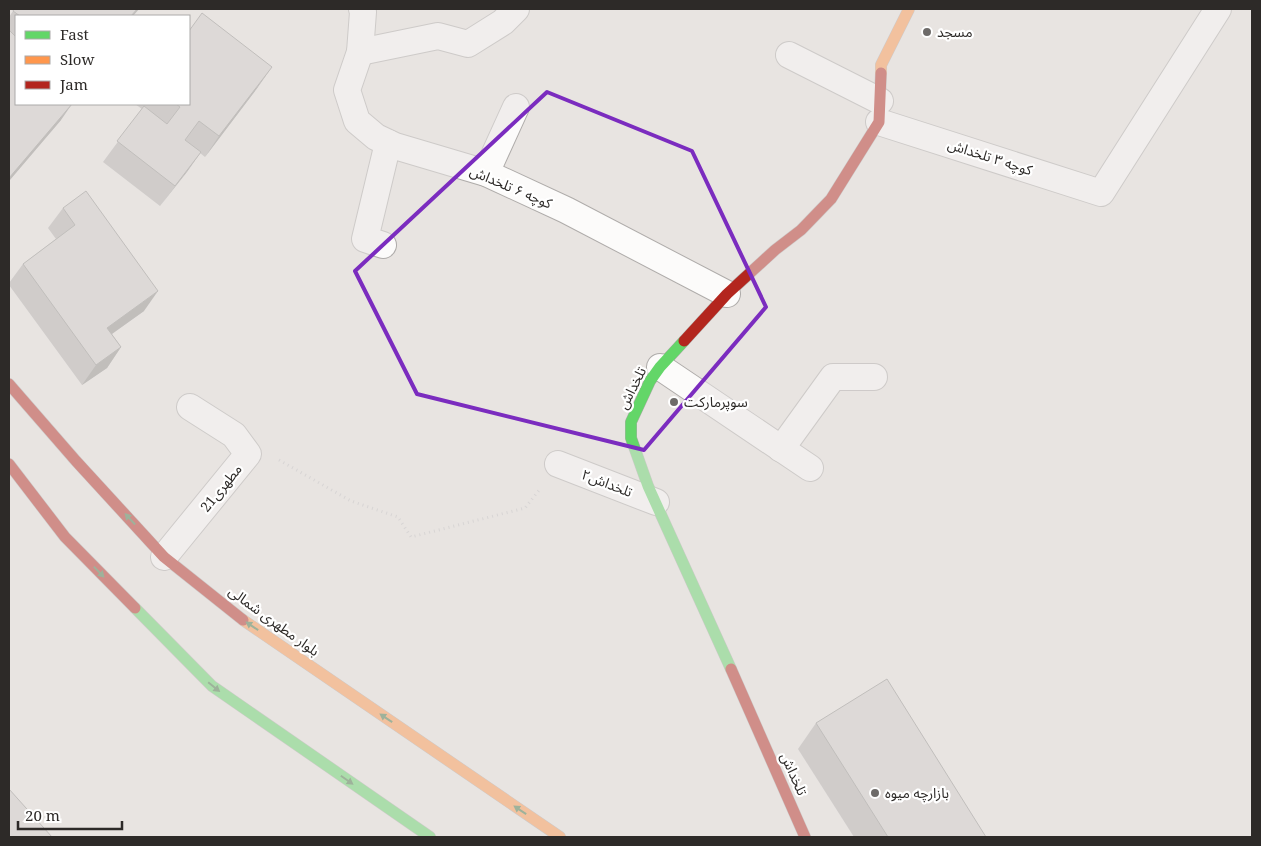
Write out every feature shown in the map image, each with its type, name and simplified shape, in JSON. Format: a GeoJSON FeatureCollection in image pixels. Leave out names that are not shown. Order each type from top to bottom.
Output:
{"type":"FeatureCollection","features":[{"type":"Feature","properties":{"kind":"main road","name":"تلخداش"},"geometry":{"type":"LineString","coordinates":[[805,837],[636,456],[631,422],[650,382],[660,367],[727,294],[775,250],[801,230],[831,199],[879,111],[882,65],[909,9]]}},
{"type":"Feature","properties":{"kind":"main road","name":"بلوار مطهرى شمالى"},"geometry":{"type":"LineString","coordinates":[[9,384],[164,557],[241,618],[560,837]]}},
{"type":"Feature","properties":{"kind":"main road"},"geometry":{"type":"LineString","coordinates":[[9,464],[65,537]]}},
{"type":"Feature","properties":{"kind":"main road"},"geometry":{"type":"LineString","coordinates":[[9,472],[65,537]]}},
{"type":"Feature","properties":{"kind":"main road"},"geometry":{"type":"LineString","coordinates":[[16,492],[65,537],[212,686],[430,837]]}},
{"type":"Feature","properties":{"kind":"street","name":"کوچه ۶ تلخداش"},"geometry":{"type":"LineString","coordinates":[[362,9],[364,12],[360,52],[347,90],[357,121],[376,137],[395,146],[486,174],[566,210],[727,294]]}},
{"type":"Feature","properties":{"kind":"street"},"geometry":{"type":"LineString","coordinates":[[360,52],[438,36],[468,44],[503,22],[516,9]]}},
{"type":"Feature","properties":{"kind":"street","name":"کوچه ۳ تلخداش"},"geometry":{"type":"LineString","coordinates":[[789,55],[879,111],[1101,193],[1218,9]]}},
{"type":"Feature","properties":{"kind":"street"},"geometry":{"type":"LineString","coordinates":[[486,174],[516,107]]}},
{"type":"Feature","properties":{"kind":"street"},"geometry":{"type":"LineString","coordinates":[[383,245],[365,239],[388,143]]}},
{"type":"Feature","properties":{"kind":"street"},"geometry":{"type":"LineString","coordinates":[[660,367],[810,468]]}},
{"type":"Feature","properties":{"kind":"street"},"geometry":{"type":"LineString","coordinates":[[781,449],[833,377],[874,377]]}},
{"type":"Feature","properties":{"kind":"street","name":"21مطهرى"},"geometry":{"type":"LineString","coordinates":[[164,557],[248,454],[234,434],[190,406]]}},
{"type":"Feature","properties":{"kind":"street","name":"۲تلخداش"},"geometry":{"type":"LineString","coordinates":[[558,464],[656,502]]}},
{"type":"Feature","properties":{"kind":"path"},"geometry":{"type":"LineString","coordinates":[[248,454],[264,452],[351,501],[398,517],[411,537],[525,508],[558,464]]}},
{"type":"Feature","properties":{"kind":"highlighted area"},"geometry":{"type":"Polygon","coordinates":[[[547,92],[692,151],[766,307],[644,450],[417,394],[355,271],[547,92]]]}},
{"type":"Feature","properties":{"kind":"building"},"geometry":{"type":"Polygon","coordinates":[[[14,9],[137,9],[132,15],[19,15],[13,11],[14,9]]]}},
{"type":"Feature","properties":{"kind":"building"},"geometry":{"type":"Polygon","coordinates":[[[202,13],[272,67],[219,136],[199,121],[185,140],[201,152],[175,186],[117,141],[144,106],[167,124],[180,107],[177,105],[190,105],[190,30],[202,13]]]}},
{"type":"Feature","properties":{"kind":"building"},"geometry":{"type":"Polygon","coordinates":[[[9,30],[15,36],[15,105],[71,105],[9,178],[9,30]]]}},
{"type":"Feature","properties":{"kind":"building"},"geometry":{"type":"Polygon","coordinates":[[[86,191],[158,291],[107,328],[121,347],[96,365],[23,264],[75,225],[63,208],[86,191]]]}},
{"type":"Feature","properties":{"kind":"building"},"geometry":{"type":"Polygon","coordinates":[[[887,679],[986,837],[888,837],[816,723],[887,679]]]}},
{"type":"Feature","properties":{"kind":"building"},"geometry":{"type":"Polygon","coordinates":[[[9,789],[52,837],[9,837],[9,789]]]}},
{"type":"Feature","properties":{"kind":"traffic: fast"},"geometry":{"type":"LineString","coordinates":[[684,341],[650,381],[631,422],[631,438],[648,486],[731,669]]}},
{"type":"Feature","properties":{"kind":"traffic: fast"},"geometry":{"type":"LineString","coordinates":[[135,608],[212,686],[430,837]]}},
{"type":"Feature","properties":{"kind":"traffic: slow"},"geometry":{"type":"LineString","coordinates":[[881,73],[881,65],[909,9]]}},
{"type":"Feature","properties":{"kind":"traffic: slow"},"geometry":{"type":"LineString","coordinates":[[243,620],[560,837]]}},
{"type":"Feature","properties":{"kind":"traffic: jam"},"geometry":{"type":"LineString","coordinates":[[684,341],[727,294],[775,250],[801,230],[831,199],[879,122],[881,73]]}},
{"type":"Feature","properties":{"kind":"traffic: jam"},"geometry":{"type":"LineString","coordinates":[[9,384],[164,557],[243,620]]}},
{"type":"Feature","properties":{"kind":"traffic: jam"},"geometry":{"type":"LineString","coordinates":[[9,464],[65,537],[135,608]]}},
{"type":"Feature","properties":{"kind":"traffic: jam"},"geometry":{"type":"LineString","coordinates":[[731,669],[805,837]]}},
{"type":"Feature","properties":{"kind":"place","name":"مسجد"},"geometry":{"type":"Point","coordinates":[927,32]}},
{"type":"Feature","properties":{"kind":"place","name":"سوپرمارکت"},"geometry":{"type":"Point","coordinates":[674,402]}},
{"type":"Feature","properties":{"kind":"place","name":"بازارچه میوه"},"geometry":{"type":"Point","coordinates":[875,793]}}]}
